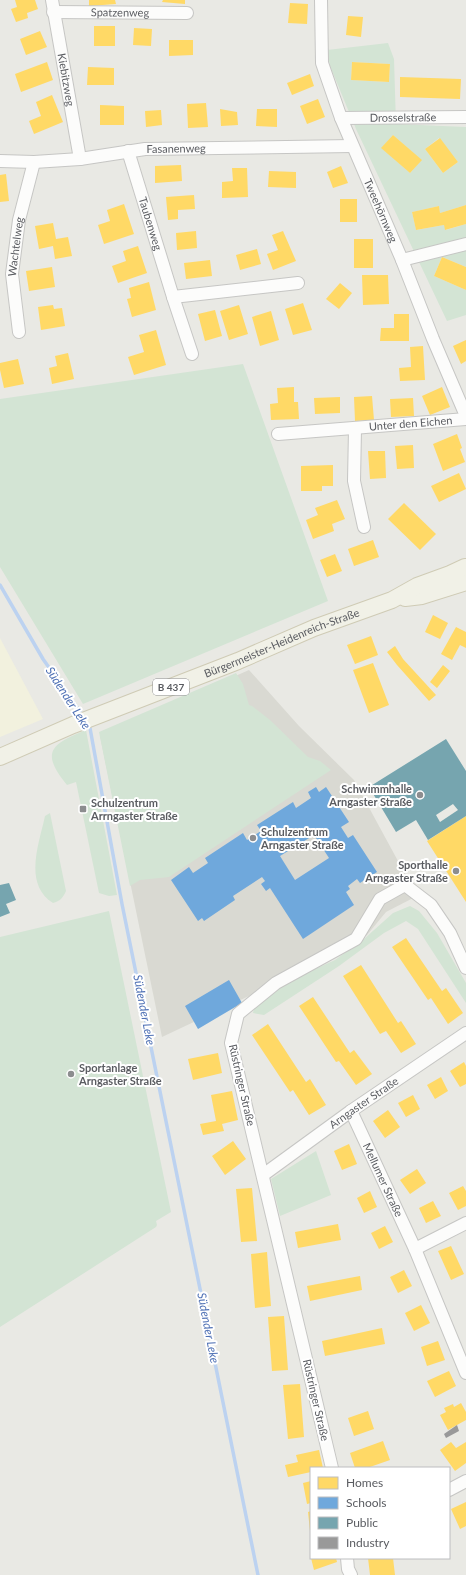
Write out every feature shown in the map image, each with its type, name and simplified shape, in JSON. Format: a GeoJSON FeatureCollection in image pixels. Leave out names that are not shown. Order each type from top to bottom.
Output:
{"type":"FeatureCollection","features":[{"type":"Feature","properties":{"kind":"main road","name":"Bürgermeister-Heidenreich-Straße"},"geometry":{"type":"LineString","coordinates":[[0,757],[73,725],[238,661],[314,628],[392,600],[417,586],[466,569]]}},
{"type":"Feature","properties":{"kind":"street","name":"Kiebitzweg"},"geometry":{"type":"LineString","coordinates":[[52,0],[80,159]]}},
{"type":"Feature","properties":{"kind":"street","name":"Tweehörnweg"},"geometry":{"type":"LineString","coordinates":[[321,0],[322,63],[341,118],[402,260],[466,418]]}},
{"type":"Feature","properties":{"kind":"street","name":"Spatzenweg"},"geometry":{"type":"LineString","coordinates":[[53,12],[187,13]]}},
{"type":"Feature","properties":{"kind":"street","name":"Drosselstraße"},"geometry":{"type":"LineString","coordinates":[[341,118],[466,117]]}},
{"type":"Feature","properties":{"kind":"street","name":"Fasanenweg"},"geometry":{"type":"LineString","coordinates":[[0,161],[34,162],[80,159],[145,149],[352,146]]}},
{"type":"Feature","properties":{"kind":"street","name":"Taubenweg"},"geometry":{"type":"LineString","coordinates":[[128,151],[192,354]]}},
{"type":"Feature","properties":{"kind":"street","name":"Wachtelweg"},"geometry":{"type":"LineString","coordinates":[[19,332],[12,274],[19,220],[34,162]]}},
{"type":"Feature","properties":{"kind":"street"},"geometry":{"type":"LineString","coordinates":[[402,260],[466,244]]}},
{"type":"Feature","properties":{"kind":"street"},"geometry":{"type":"LineString","coordinates":[[173,297],[298,283]]}},
{"type":"Feature","properties":{"kind":"street","name":"Unter den Eichen"},"geometry":{"type":"LineString","coordinates":[[278,434],[355,429],[466,418]]}},
{"type":"Feature","properties":{"kind":"street","name":"Unter den Eichen"},"geometry":{"type":"LineString","coordinates":[[355,429],[354,481],[364,527]]}},
{"type":"Feature","properties":{"kind":"street","name":"Rüstringer Straße"},"geometry":{"type":"LineString","coordinates":[[332,1467],[231,1043],[238,1014],[276,983],[356,939],[380,899],[405,885],[431,905],[450,933],[466,968]]}},
{"type":"Feature","properties":{"kind":"street","name":"Arngaster Straße"},"geometry":{"type":"LineString","coordinates":[[263,1175],[466,1033]]}},
{"type":"Feature","properties":{"kind":"street","name":"Mellumer Straße"},"geometry":{"type":"LineString","coordinates":[[351,1112],[415,1249],[463,1359],[466,1373]]}},
{"type":"Feature","properties":{"kind":"street"},"geometry":{"type":"LineString","coordinates":[[415,1249],[466,1223]]}},
{"type":"Feature","properties":{"kind":"street"},"geometry":{"type":"LineString","coordinates":[[450,1489],[466,1481]]}},
{"type":"Feature","properties":{"kind":"street"},"geometry":{"type":"LineString","coordinates":[[347,1559],[348,1569],[351,1575]]}},
{"type":"Feature","properties":{"kind":"shaded area"},"geometry":{"type":"Polygon","coordinates":[[[388,43],[394,59],[396,124],[466,127],[466,205],[440,213],[439,206],[412,212],[416,230],[444,225],[446,230],[466,224],[466,267],[442,257],[434,276],[466,290],[466,315],[447,321],[356,129],[330,66],[327,50],[388,43]],[[352,62],[351,80],[389,82],[390,64],[352,62]],[[393,135],[382,148],[410,173],[421,160],[393,135]],[[439,138],[425,149],[443,173],[458,162],[439,138]]]}},
{"type":"Feature","properties":{"kind":"shaded area"},"geometry":{"type":"Polygon","coordinates":[[[243,364],[328,601],[83,704],[0,567],[0,399],[243,364]]]}},
{"type":"Feature","properties":{"kind":"shaded area"},"geometry":{"type":"Polygon","coordinates":[[[0,638],[43,719],[0,737],[0,638]]]}},
{"type":"Feature","properties":{"kind":"shaded area","name":"Schulzentrum Arngaster Straße"},"geometry":{"type":"Polygon","coordinates":[[[249,670],[299,726],[354,780],[417,896],[386,912],[367,935],[287,987],[251,995],[162,1037],[100,736],[249,670]]]}},
{"type":"Feature","properties":{"kind":"shaded area"},"geometry":{"type":"Polygon","coordinates":[[[236,673],[243,684],[249,705],[270,720],[308,757],[320,761],[331,770],[169,877],[140,880],[130,886],[99,732],[236,673]]]}},
{"type":"Feature","properties":{"kind":"shaded area"},"geometry":{"type":"Polygon","coordinates":[[[86,730],[117,895],[109,896],[99,893],[76,782],[67,785],[59,774],[52,757],[53,750],[57,745],[64,740],[86,730]]]}},
{"type":"Feature","properties":{"kind":"shaded area"},"geometry":{"type":"Polygon","coordinates":[[[50,813],[66,891],[61,899],[53,903],[44,895],[38,885],[36,875],[37,851],[45,816],[50,813]]]}},
{"type":"Feature","properties":{"kind":"shaded area"},"geometry":{"type":"Polygon","coordinates":[[[410,906],[419,911],[437,933],[466,983],[466,1003],[418,929],[406,921],[384,933],[339,966],[264,1015],[253,1013],[255,1004],[278,986],[335,960],[364,939],[393,913],[410,906]]]}},
{"type":"Feature","properties":{"kind":"shaded area","name":"Sportanlage Arngaster Straße"},"geometry":{"type":"Polygon","coordinates":[[[109,911],[171,1212],[156,1221],[156,1227],[0,1327],[0,937],[109,911]]]}},
{"type":"Feature","properties":{"kind":"shaded area"},"geometry":{"type":"Polygon","coordinates":[[[316,1151],[331,1195],[280,1216],[271,1179],[316,1151]]]}},
{"type":"Feature","properties":{"kind":"building: Homes"},"geometry":{"type":"Polygon","coordinates":[[[15,0],[35,0],[38,9],[27,13],[28,18],[16,22],[11,9],[17,7],[15,0]]]}},
{"type":"Feature","properties":{"kind":"building: Homes"},"geometry":{"type":"Polygon","coordinates":[[[89,0],[115,0],[116,4],[89,6],[89,0]]]}},
{"type":"Feature","properties":{"kind":"building: Homes"},"geometry":{"type":"Polygon","coordinates":[[[163,0],[185,0],[185,4],[162,2],[163,0]]]}},
{"type":"Feature","properties":{"kind":"building: Homes"},"geometry":{"type":"Polygon","coordinates":[[[290,3],[308,4],[307,24],[288,23],[290,3]]]}},
{"type":"Feature","properties":{"kind":"building: Homes"},"geometry":{"type":"Polygon","coordinates":[[[348,16],[363,17],[361,37],[346,35],[348,16]]]}},
{"type":"Feature","properties":{"kind":"building: Homes"},"geometry":{"type":"Polygon","coordinates":[[[94,26],[115,26],[115,46],[94,46],[94,26]]]}},
{"type":"Feature","properties":{"kind":"building: Homes"},"geometry":{"type":"Polygon","coordinates":[[[134,28],[152,29],[151,46],[133,45],[134,28]]]}},
{"type":"Feature","properties":{"kind":"building: Homes"},"geometry":{"type":"Polygon","coordinates":[[[40,31],[47,47],[26,55],[20,39],[40,31]]]}},
{"type":"Feature","properties":{"kind":"building: Homes"},"geometry":{"type":"Polygon","coordinates":[[[169,40],[193,40],[193,55],[169,56],[169,40]]]}},
{"type":"Feature","properties":{"kind":"building: Homes"},"geometry":{"type":"Polygon","coordinates":[[[47,62],[53,80],[21,92],[15,74],[47,62]]]}},
{"type":"Feature","properties":{"kind":"building: Homes"},"geometry":{"type":"Polygon","coordinates":[[[352,62],[390,64],[389,82],[351,80],[352,62]]]}},
{"type":"Feature","properties":{"kind":"building: Homes"},"geometry":{"type":"Polygon","coordinates":[[[88,67],[114,68],[114,85],[87,85],[88,67]]]}},
{"type":"Feature","properties":{"kind":"building: Homes"},"geometry":{"type":"Polygon","coordinates":[[[310,74],[314,86],[292,95],[287,83],[310,74]]]}},
{"type":"Feature","properties":{"kind":"building: Homes"},"geometry":{"type":"Polygon","coordinates":[[[400,77],[461,79],[460,99],[400,97],[400,77]]]}},
{"type":"Feature","properties":{"kind":"building: Homes"},"geometry":{"type":"Polygon","coordinates":[[[52,95],[63,122],[34,134],[29,121],[41,116],[36,102],[52,95]]]}},
{"type":"Feature","properties":{"kind":"building: Homes"},"geometry":{"type":"Polygon","coordinates":[[[318,99],[325,117],[307,124],[300,106],[318,99]]]}},
{"type":"Feature","properties":{"kind":"building: Homes"},"geometry":{"type":"Polygon","coordinates":[[[206,103],[208,127],[188,128],[187,104],[206,103]]]}},
{"type":"Feature","properties":{"kind":"building: Homes"},"geometry":{"type":"Polygon","coordinates":[[[100,105],[124,106],[124,125],[100,125],[100,105]]]}},
{"type":"Feature","properties":{"kind":"building: Homes"},"geometry":{"type":"Polygon","coordinates":[[[220,109],[237,112],[238,125],[221,126],[220,109]]]}},
{"type":"Feature","properties":{"kind":"building: Homes"},"geometry":{"type":"Polygon","coordinates":[[[257,109],[277,109],[277,127],[256,126],[257,109]]]}},
{"type":"Feature","properties":{"kind":"building: Homes"},"geometry":{"type":"Polygon","coordinates":[[[161,110],[162,125],[146,127],[145,111],[161,110]]]}},
{"type":"Feature","properties":{"kind":"building: Homes"},"geometry":{"type":"Polygon","coordinates":[[[393,135],[422,160],[410,173],[381,148],[393,135]]]}},
{"type":"Feature","properties":{"kind":"building: Homes"},"geometry":{"type":"Polygon","coordinates":[[[440,138],[458,162],[443,173],[425,149],[440,138]]]}},
{"type":"Feature","properties":{"kind":"building: Homes"},"geometry":{"type":"Polygon","coordinates":[[[181,165],[182,181],[155,183],[155,166],[181,165]]]}},
{"type":"Feature","properties":{"kind":"building: Homes"},"geometry":{"type":"Polygon","coordinates":[[[341,166],[348,183],[333,188],[327,172],[341,166]]]}},
{"type":"Feature","properties":{"kind":"building: Homes"},"geometry":{"type":"Polygon","coordinates":[[[232,168],[247,168],[248,197],[222,198],[222,182],[233,181],[232,168]]]}},
{"type":"Feature","properties":{"kind":"building: Homes"},"geometry":{"type":"Polygon","coordinates":[[[269,171],[296,172],[296,188],[268,187],[269,171]]]}},
{"type":"Feature","properties":{"kind":"building: Homes"},"geometry":{"type":"Polygon","coordinates":[[[6,174],[9,201],[0,202],[0,175],[6,174]]]}},
{"type":"Feature","properties":{"kind":"building: Homes"},"geometry":{"type":"Polygon","coordinates":[[[194,195],[195,209],[178,210],[178,219],[168,220],[166,197],[194,195]]]}},
{"type":"Feature","properties":{"kind":"building: Homes"},"geometry":{"type":"Polygon","coordinates":[[[340,199],[357,199],[357,222],[340,222],[340,199]]]}},
{"type":"Feature","properties":{"kind":"building: Homes"},"geometry":{"type":"Polygon","coordinates":[[[124,204],[134,234],[104,244],[98,225],[110,221],[107,210],[124,204]]]}},
{"type":"Feature","properties":{"kind":"building: Homes"},"geometry":{"type":"Polygon","coordinates":[[[466,205],[466,224],[445,230],[444,225],[416,230],[412,212],[439,206],[440,213],[466,205]]]}},
{"type":"Feature","properties":{"kind":"building: Homes"},"geometry":{"type":"Polygon","coordinates":[[[53,223],[56,239],[68,237],[72,256],[55,259],[53,246],[39,249],[35,226],[53,223]]]}},
{"type":"Feature","properties":{"kind":"building: Homes"},"geometry":{"type":"Polygon","coordinates":[[[196,231],[197,248],[177,250],[176,233],[196,231]]]}},
{"type":"Feature","properties":{"kind":"building: Homes"},"geometry":{"type":"Polygon","coordinates":[[[283,231],[296,261],[273,270],[267,254],[278,250],[272,235],[283,231]]]}},
{"type":"Feature","properties":{"kind":"building: Homes"},"geometry":{"type":"Polygon","coordinates":[[[354,239],[373,239],[373,268],[354,268],[354,239]]]}},
{"type":"Feature","properties":{"kind":"building: Homes"},"geometry":{"type":"Polygon","coordinates":[[[138,246],[147,273],[118,283],[112,266],[126,261],[123,251],[138,246]]]}},
{"type":"Feature","properties":{"kind":"building: Homes"},"geometry":{"type":"Polygon","coordinates":[[[257,249],[261,264],[240,270],[236,255],[257,249]]]}},
{"type":"Feature","properties":{"kind":"building: Homes"},"geometry":{"type":"Polygon","coordinates":[[[442,257],[466,267],[466,290],[434,276],[442,257]]]}},
{"type":"Feature","properties":{"kind":"building: Homes"},"geometry":{"type":"Polygon","coordinates":[[[210,260],[212,276],[186,279],[184,263],[210,260]]]}},
{"type":"Feature","properties":{"kind":"building: Homes"},"geometry":{"type":"Polygon","coordinates":[[[52,267],[55,287],[29,291],[26,271],[52,267]]]}},
{"type":"Feature","properties":{"kind":"building: Homes"},"geometry":{"type":"Polygon","coordinates":[[[362,275],[388,275],[389,304],[363,305],[362,275]]]}},
{"type":"Feature","properties":{"kind":"building: Homes"},"geometry":{"type":"Polygon","coordinates":[[[149,282],[156,310],[132,317],[127,299],[131,298],[129,288],[149,282]]]}},
{"type":"Feature","properties":{"kind":"building: Homes"},"geometry":{"type":"Polygon","coordinates":[[[340,283],[352,293],[339,309],[326,299],[340,283]]]}},
{"type":"Feature","properties":{"kind":"building: Homes"},"geometry":{"type":"Polygon","coordinates":[[[303,303],[312,330],[293,335],[285,309],[303,303]]]}},
{"type":"Feature","properties":{"kind":"building: Homes"},"geometry":{"type":"Polygon","coordinates":[[[53,305],[54,309],[62,308],[65,326],[41,330],[38,307],[53,305]]]}},
{"type":"Feature","properties":{"kind":"building: Homes"},"geometry":{"type":"Polygon","coordinates":[[[239,305],[248,334],[229,340],[220,311],[239,305]]]}},
{"type":"Feature","properties":{"kind":"building: Homes"},"geometry":{"type":"Polygon","coordinates":[[[215,310],[222,336],[205,341],[198,314],[215,310]]]}},
{"type":"Feature","properties":{"kind":"building: Homes"},"geometry":{"type":"Polygon","coordinates":[[[271,311],[279,340],[260,346],[252,317],[271,311]]]}},
{"type":"Feature","properties":{"kind":"building: Homes"},"geometry":{"type":"Polygon","coordinates":[[[394,314],[409,314],[409,341],[380,341],[381,328],[394,328],[394,314]]]}},
{"type":"Feature","properties":{"kind":"building: Homes"},"geometry":{"type":"Polygon","coordinates":[[[156,330],[166,365],[134,375],[128,357],[144,352],[139,335],[156,330]]]}},
{"type":"Feature","properties":{"kind":"building: Homes"},"geometry":{"type":"Polygon","coordinates":[[[466,340],[466,361],[461,364],[453,346],[466,340]]]}},
{"type":"Feature","properties":{"kind":"building: Homes"},"geometry":{"type":"Polygon","coordinates":[[[423,346],[425,380],[400,381],[399,368],[411,367],[410,347],[423,346]]]}},
{"type":"Feature","properties":{"kind":"building: Homes"},"geometry":{"type":"Polygon","coordinates":[[[68,353],[74,379],[52,384],[49,368],[57,366],[55,356],[68,353]]]}},
{"type":"Feature","properties":{"kind":"building: Homes"},"geometry":{"type":"Polygon","coordinates":[[[18,359],[24,384],[4,388],[0,363],[18,359]]]}},
{"type":"Feature","properties":{"kind":"building: Homes"},"geometry":{"type":"Polygon","coordinates":[[[294,387],[294,402],[298,402],[299,419],[271,420],[270,404],[278,403],[277,388],[294,387]]]}},
{"type":"Feature","properties":{"kind":"building: Homes"},"geometry":{"type":"Polygon","coordinates":[[[442,387],[450,407],[430,415],[422,396],[442,387]]]}},
{"type":"Feature","properties":{"kind":"building: Homes"},"geometry":{"type":"Polygon","coordinates":[[[372,396],[374,420],[355,421],[354,397],[372,396]]]}},
{"type":"Feature","properties":{"kind":"building: Homes"},"geometry":{"type":"Polygon","coordinates":[[[340,397],[340,413],[315,414],[314,398],[340,397]]]}},
{"type":"Feature","properties":{"kind":"building: Homes"},"geometry":{"type":"Polygon","coordinates":[[[413,398],[414,416],[391,417],[390,399],[413,398]]]}},
{"type":"Feature","properties":{"kind":"building: Homes"},"geometry":{"type":"Polygon","coordinates":[[[457,434],[462,448],[460,449],[465,462],[443,471],[433,444],[457,434]]]}},
{"type":"Feature","properties":{"kind":"building: Homes"},"geometry":{"type":"Polygon","coordinates":[[[413,445],[414,468],[397,469],[395,446],[413,445]]]}},
{"type":"Feature","properties":{"kind":"building: Homes"},"geometry":{"type":"Polygon","coordinates":[[[368,451],[385,451],[386,478],[370,479],[368,451]]]}},
{"type":"Feature","properties":{"kind":"building: Homes"},"geometry":{"type":"Polygon","coordinates":[[[333,465],[333,486],[322,486],[322,491],[301,491],[301,466],[333,465]]]}},
{"type":"Feature","properties":{"kind":"building: Homes"},"geometry":{"type":"Polygon","coordinates":[[[459,473],[466,489],[439,502],[431,486],[459,473]]]}},
{"type":"Feature","properties":{"kind":"building: Homes"},"geometry":{"type":"Polygon","coordinates":[[[337,500],[345,519],[332,524],[334,531],[313,539],[306,520],[318,515],[315,508],[337,500]]]}},
{"type":"Feature","properties":{"kind":"building: Homes"},"geometry":{"type":"Polygon","coordinates":[[[404,503],[436,534],[420,550],[388,519],[404,503]]]}},
{"type":"Feature","properties":{"kind":"building: Homes"},"geometry":{"type":"Polygon","coordinates":[[[373,540],[379,557],[354,566],[348,549],[373,540]]]}},
{"type":"Feature","properties":{"kind":"building: Homes"},"geometry":{"type":"Polygon","coordinates":[[[335,554],[342,571],[327,577],[320,560],[335,554]]]}},
{"type":"Feature","properties":{"kind":"building: Homes"},"geometry":{"type":"Polygon","coordinates":[[[433,615],[448,623],[440,639],[425,632],[433,615]]]}},
{"type":"Feature","properties":{"kind":"building: Homes"},"geometry":{"type":"Polygon","coordinates":[[[456,627],[466,632],[466,648],[460,645],[452,660],[441,654],[456,627]]]}},
{"type":"Feature","properties":{"kind":"building: Homes"},"geometry":{"type":"Polygon","coordinates":[[[371,636],[378,655],[355,664],[347,645],[371,636]]]}},
{"type":"Feature","properties":{"kind":"building: Homes"},"geometry":{"type":"Polygon","coordinates":[[[395,646],[403,659],[436,695],[429,701],[387,652],[395,646]]]}},
{"type":"Feature","properties":{"kind":"building: Homes"},"geometry":{"type":"Polygon","coordinates":[[[373,663],[389,705],[369,713],[353,670],[373,663]]]}},
{"type":"Feature","properties":{"kind":"building: Homes"},"geometry":{"type":"Polygon","coordinates":[[[443,665],[450,671],[437,688],[430,682],[443,665]]]}},
{"type":"Feature","properties":{"kind":"building: Homes","name":"Sporthalle Arngaster Straße"},"geometry":{"type":"Polygon","coordinates":[[[466,816],[466,902],[427,841],[466,816]]]}},
{"type":"Feature","properties":{"kind":"building: Homes"},"geometry":{"type":"Polygon","coordinates":[[[406,938],[442,991],[446,988],[463,1013],[448,1024],[431,998],[428,1000],[392,947],[406,938]]]}},
{"type":"Feature","properties":{"kind":"building: Homes"},"geometry":{"type":"Polygon","coordinates":[[[361,965],[398,1023],[401,1021],[416,1044],[401,1053],[386,1031],[380,1034],[343,976],[361,965]]]}},
{"type":"Feature","properties":{"kind":"building: Homes"},"geometry":{"type":"Polygon","coordinates":[[[313,997],[350,1053],[354,1050],[372,1074],[356,1085],[339,1061],[336,1062],[299,1006],[313,997]]]}},
{"type":"Feature","properties":{"kind":"building: Homes"},"geometry":{"type":"Polygon","coordinates":[[[268,1024],[306,1082],[310,1079],[326,1105],[309,1115],[293,1090],[290,1092],[252,1035],[268,1024]]]}},
{"type":"Feature","properties":{"kind":"building: Homes"},"geometry":{"type":"Polygon","coordinates":[[[218,1053],[222,1073],[193,1080],[188,1059],[218,1053]]]}},
{"type":"Feature","properties":{"kind":"building: Homes"},"geometry":{"type":"Polygon","coordinates":[[[464,1062],[466,1066],[466,1084],[460,1087],[450,1071],[464,1062]]]}},
{"type":"Feature","properties":{"kind":"building: Homes"},"geometry":{"type":"Polygon","coordinates":[[[441,1077],[448,1091],[435,1099],[427,1085],[441,1077]]]}},
{"type":"Feature","properties":{"kind":"building: Homes"},"geometry":{"type":"Polygon","coordinates":[[[232,1091],[238,1120],[222,1124],[224,1131],[203,1135],[200,1124],[216,1121],[211,1095],[232,1091]]]}},
{"type":"Feature","properties":{"kind":"building: Homes"},"geometry":{"type":"Polygon","coordinates":[[[413,1095],[420,1109],[406,1117],[398,1103],[413,1095]]]}},
{"type":"Feature","properties":{"kind":"building: Homes"},"geometry":{"type":"Polygon","coordinates":[[[388,1110],[400,1127],[385,1138],[373,1121],[388,1110]]]}},
{"type":"Feature","properties":{"kind":"building: Homes"},"geometry":{"type":"Polygon","coordinates":[[[233,1141],[246,1159],[225,1175],[212,1156],[233,1141]]]}},
{"type":"Feature","properties":{"kind":"building: Homes"},"geometry":{"type":"Polygon","coordinates":[[[349,1144],[357,1164],[342,1170],[334,1151],[349,1144]]]}},
{"type":"Feature","properties":{"kind":"building: Homes"},"geometry":{"type":"Polygon","coordinates":[[[417,1169],[426,1183],[410,1194],[400,1180],[417,1169]]]}},
{"type":"Feature","properties":{"kind":"building: Homes"},"geometry":{"type":"Polygon","coordinates":[[[463,1186],[466,1191],[466,1206],[458,1210],[449,1193],[463,1186]]]}},
{"type":"Feature","properties":{"kind":"building: Homes"},"geometry":{"type":"Polygon","coordinates":[[[252,1188],[257,1241],[241,1242],[236,1189],[252,1188]]]}},
{"type":"Feature","properties":{"kind":"building: Homes"},"geometry":{"type":"Polygon","coordinates":[[[370,1191],[377,1207],[364,1213],[357,1198],[370,1191]]]}},
{"type":"Feature","properties":{"kind":"building: Homes"},"geometry":{"type":"Polygon","coordinates":[[[433,1201],[441,1216],[426,1223],[419,1208],[433,1201]]]}},
{"type":"Feature","properties":{"kind":"building: Homes"},"geometry":{"type":"Polygon","coordinates":[[[338,1224],[341,1240],[298,1248],[295,1232],[338,1224]]]}},
{"type":"Feature","properties":{"kind":"building: Homes"},"geometry":{"type":"Polygon","coordinates":[[[385,1226],[393,1242],[379,1249],[371,1233],[385,1226]]]}},
{"type":"Feature","properties":{"kind":"building: Homes"},"geometry":{"type":"Polygon","coordinates":[[[451,1246],[464,1274],[451,1280],[438,1251],[451,1246]]]}},
{"type":"Feature","properties":{"kind":"building: Homes"},"geometry":{"type":"Polygon","coordinates":[[[267,1252],[271,1306],[255,1308],[251,1254],[267,1252]]]}},
{"type":"Feature","properties":{"kind":"building: Homes"},"geometry":{"type":"Polygon","coordinates":[[[404,1270],[412,1286],[398,1293],[390,1277],[404,1270]]]}},
{"type":"Feature","properties":{"kind":"building: Homes"},"geometry":{"type":"Polygon","coordinates":[[[360,1276],[362,1290],[310,1301],[307,1286],[360,1276]]]}},
{"type":"Feature","properties":{"kind":"building: Homes"},"geometry":{"type":"Polygon","coordinates":[[[421,1305],[430,1323],[414,1331],[405,1313],[421,1305]]]}},
{"type":"Feature","properties":{"kind":"building: Homes"},"geometry":{"type":"Polygon","coordinates":[[[284,1316],[288,1370],[272,1371],[268,1317],[284,1316]]]}},
{"type":"Feature","properties":{"kind":"building: Homes"},"geometry":{"type":"Polygon","coordinates":[[[382,1328],[385,1344],[325,1356],[322,1341],[382,1328]]]}},
{"type":"Feature","properties":{"kind":"building: Homes"},"geometry":{"type":"Polygon","coordinates":[[[438,1341],[445,1360],[427,1366],[421,1347],[438,1341]]]}},
{"type":"Feature","properties":{"kind":"building: Homes"},"geometry":{"type":"Polygon","coordinates":[[[449,1371],[456,1386],[435,1397],[427,1381],[449,1371]]]}},
{"type":"Feature","properties":{"kind":"building: Homes"},"geometry":{"type":"Polygon","coordinates":[[[300,1384],[304,1437],[288,1439],[283,1385],[300,1384]]]}},
{"type":"Feature","properties":{"kind":"building: Homes"},"geometry":{"type":"Polygon","coordinates":[[[461,1403],[466,1412],[466,1420],[448,1430],[440,1415],[446,1412],[444,1408],[453,1404],[454,1407],[461,1403]]]}},
{"type":"Feature","properties":{"kind":"building: Homes"},"geometry":{"type":"Polygon","coordinates":[[[368,1411],[374,1429],[354,1436],[348,1418],[368,1411]]]}},
{"type":"Feature","properties":{"kind":"building: Homes"},"geometry":{"type":"Polygon","coordinates":[[[383,1441],[390,1460],[370,1467],[355,1467],[350,1453],[383,1441]]]}},
{"type":"Feature","properties":{"kind":"building: Homes"},"geometry":{"type":"Polygon","coordinates":[[[451,1442],[456,1448],[466,1442],[466,1463],[455,1471],[440,1450],[451,1442]]]}},
{"type":"Feature","properties":{"kind":"building: Homes"},"geometry":{"type":"Polygon","coordinates":[[[319,1450],[323,1467],[310,1467],[310,1472],[288,1477],[285,1465],[298,1462],[296,1455],[319,1450]]]}},
{"type":"Feature","properties":{"kind":"building: Homes"},"geometry":{"type":"Polygon","coordinates":[[[310,1481],[310,1503],[307,1504],[303,1483],[310,1481]]]}},
{"type":"Feature","properties":{"kind":"building: Homes"},"geometry":{"type":"Polygon","coordinates":[[[466,1502],[466,1526],[460,1529],[451,1509],[466,1502]]]}},
{"type":"Feature","properties":{"kind":"building: Homes"},"geometry":{"type":"Polygon","coordinates":[[[310,1511],[310,1531],[308,1512],[310,1511]]]}},
{"type":"Feature","properties":{"kind":"building: Homes"},"geometry":{"type":"Polygon","coordinates":[[[311,1559],[336,1559],[337,1562],[314,1570],[311,1559]]]}},
{"type":"Feature","properties":{"kind":"building: Homes"},"geometry":{"type":"Polygon","coordinates":[[[368,1559],[393,1559],[395,1575],[370,1575],[368,1559]]]}},
{"type":"Feature","properties":{"kind":"building: Schools"},"geometry":{"type":"Polygon","coordinates":[[[316,787],[319,792],[326,787],[349,822],[341,827],[348,838],[353,835],[377,872],[360,883],[357,879],[348,886],[350,889],[346,892],[354,905],[303,939],[270,888],[266,891],[261,884],[265,881],[262,877],[233,896],[235,900],[204,921],[202,918],[198,921],[171,880],[189,867],[193,873],[208,863],[205,858],[243,833],[247,840],[261,831],[257,825],[293,802],[296,808],[311,798],[308,792],[316,787]],[[314,835],[280,856],[295,880],[329,858],[314,835]]]}},
{"type":"Feature","properties":{"kind":"building: Schools"},"geometry":{"type":"Polygon","coordinates":[[[229,980],[242,1003],[198,1029],[185,1006],[229,980]]]}},
{"type":"Feature","properties":{"kind":"building: Public","name":"Schwimmhalle Arngaster Straße"},"geometry":{"type":"Polygon","coordinates":[[[446,739],[466,771],[466,816],[428,840],[416,820],[396,832],[369,787],[446,739]],[[453,804],[436,815],[440,822],[458,810],[453,804]]]}},
{"type":"Feature","properties":{"kind":"building: Public"},"geometry":{"type":"Polygon","coordinates":[[[9,883],[16,900],[6,904],[10,913],[0,917],[0,885],[9,883]]]}},
{"type":"Feature","properties":{"kind":"building: Industry"},"geometry":{"type":"Polygon","coordinates":[[[457,1425],[459,1431],[446,1438],[444,1434],[457,1425]]]}},
{"type":"Feature","properties":{"kind":"waterway","name":"Südender Leke"},"geometry":{"type":"LineString","coordinates":[[0,585],[43,659],[83,716]]}},
{"type":"Feature","properties":{"kind":"waterway","name":"Südender Leke"},"geometry":{"type":"LineString","coordinates":[[87,723],[90,728],[122,904],[258,1575]]}},
{"type":"Feature","properties":{"kind":"place","name":"Schwimmhalle Arngaster Straße"},"geometry":{"type":"Point","coordinates":[420,795]}},
{"type":"Feature","properties":{"kind":"place","name":"Schulzentrum Arrngaster Straße"},"geometry":{"type":"Point","coordinates":[83,809]}},
{"type":"Feature","properties":{"kind":"place","name":"Schulzentrum Arngaster Straße"},"geometry":{"type":"Point","coordinates":[253,838]}},
{"type":"Feature","properties":{"kind":"place","name":"Sporthalle Arngaster Straße"},"geometry":{"type":"Point","coordinates":[456,871]}},
{"type":"Feature","properties":{"kind":"place","name":"Sportanlage Arngaster Straße"},"geometry":{"type":"Point","coordinates":[71,1074]}}]}
